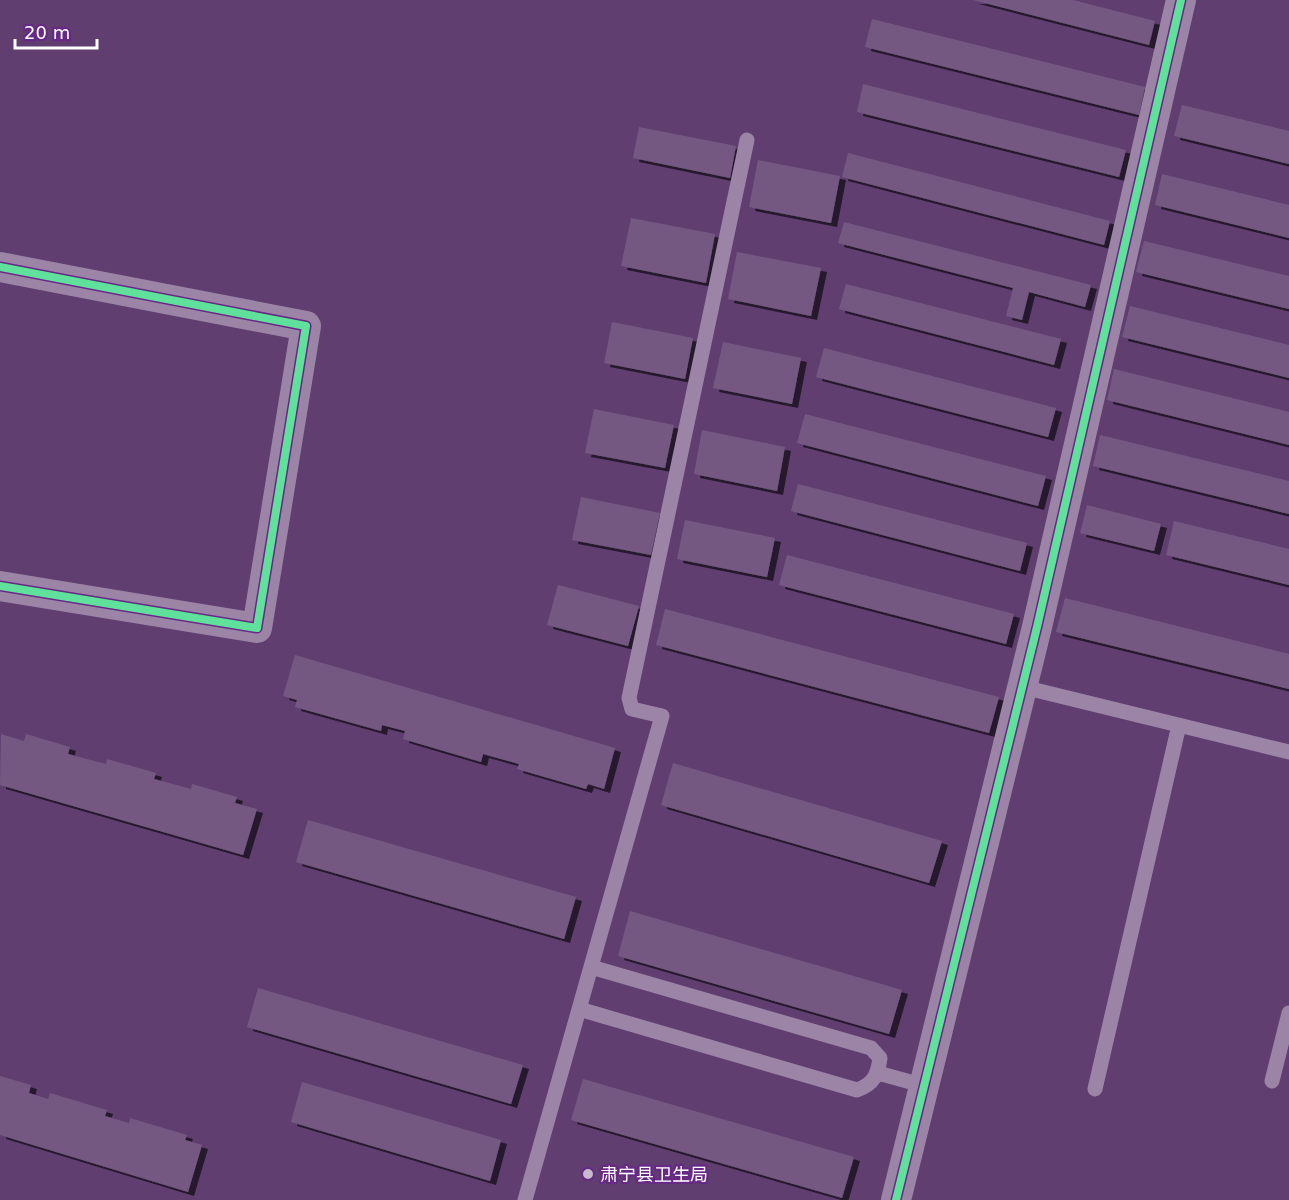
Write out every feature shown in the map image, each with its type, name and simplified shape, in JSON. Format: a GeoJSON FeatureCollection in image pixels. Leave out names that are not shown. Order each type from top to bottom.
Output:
{"type":"FeatureCollection","features":[{"type":"Feature","properties":{"kind":"street"},"geometry":{"type":"LineString","coordinates":[[903,1198],[925,1086],[1023,687],[1181,0]]}},
{"type":"Feature","properties":{"kind":"street"},"geometry":{"type":"LineString","coordinates":[[0,267],[306,326],[257,628],[0,586]]}},
{"type":"Feature","properties":{"kind":"lane"},"geometry":{"type":"LineString","coordinates":[[525,1200],[662,716],[632,709],[629,698],[747,140]]}},
{"type":"Feature","properties":{"kind":"lane"},"geometry":{"type":"LineString","coordinates":[[1023,687],[1289,752]]}},
{"type":"Feature","properties":{"kind":"lane"},"geometry":{"type":"LineString","coordinates":[[1095,1089],[1179,725]]}},
{"type":"Feature","properties":{"kind":"lane"},"geometry":{"type":"LineString","coordinates":[[579,1009],[857,1090],[865,1087],[878,1073],[880,1058],[871,1048],[591,967]]}},
{"type":"Feature","properties":{"kind":"lane"},"geometry":{"type":"LineString","coordinates":[[1272,1081],[1289,1013]]}},
{"type":"Feature","properties":{"kind":"lane"},"geometry":{"type":"LineString","coordinates":[[878,1073],[925,1086]]}},
{"type":"Feature","properties":{"kind":"building"},"geometry":{"type":"Polygon","coordinates":[[[973,0],[1073,0],[1155,21],[1149,45],[973,0]]]}},
{"type":"Feature","properties":{"kind":"building"},"geometry":{"type":"Polygon","coordinates":[[[872,19],[1145,87],[1139,115],[865,47],[872,19]]]}},
{"type":"Feature","properties":{"kind":"building"},"geometry":{"type":"Polygon","coordinates":[[[863,84],[1126,150],[1119,177],[857,112],[863,84]]]}},
{"type":"Feature","properties":{"kind":"building"},"geometry":{"type":"Polygon","coordinates":[[[1182,105],[1289,131],[1289,164],[1174,136],[1182,105]]]}},
{"type":"Feature","properties":{"kind":"building"},"geometry":{"type":"Polygon","coordinates":[[[639,127],[736,146],[730,178],[633,158],[639,127]]]}},
{"type":"Feature","properties":{"kind":"building"},"geometry":{"type":"Polygon","coordinates":[[[848,153],[1110,221],[1104,245],[842,177],[848,153]]]}},
{"type":"Feature","properties":{"kind":"building"},"geometry":{"type":"Polygon","coordinates":[[[758,160],[840,176],[831,223],[749,207],[758,160]]]}},
{"type":"Feature","properties":{"kind":"building"},"geometry":{"type":"Polygon","coordinates":[[[1162,174],[1289,205],[1289,238],[1155,205],[1162,174]]]}},
{"type":"Feature","properties":{"kind":"building"},"geometry":{"type":"Polygon","coordinates":[[[631,218],[715,234],[706,283],[621,266],[631,218]]]}},
{"type":"Feature","properties":{"kind":"building"},"geometry":{"type":"Polygon","coordinates":[[[844,222],[1091,285],[1085,307],[1029,292],[1022,320],[1006,316],[1013,288],[838,243],[844,222]]]}},
{"type":"Feature","properties":{"kind":"building"},"geometry":{"type":"Polygon","coordinates":[[[1144,241],[1289,276],[1289,309],[1136,272],[1144,241]]]}},
{"type":"Feature","properties":{"kind":"building"},"geometry":{"type":"Polygon","coordinates":[[[737,252],[821,268],[811,316],[728,299],[737,252]]]}},
{"type":"Feature","properties":{"kind":"building"},"geometry":{"type":"Polygon","coordinates":[[[846,284],[1061,339],[1054,365],[839,309],[846,284]]]}},
{"type":"Feature","properties":{"kind":"building"},"geometry":{"type":"Polygon","coordinates":[[[1130,306],[1289,345],[1289,378],[1122,337],[1130,306]]]}},
{"type":"Feature","properties":{"kind":"building"},"geometry":{"type":"Polygon","coordinates":[[[612,322],[693,338],[685,379],[604,363],[612,322]]]}},
{"type":"Feature","properties":{"kind":"building"},"geometry":{"type":"Polygon","coordinates":[[[723,342],[801,358],[792,404],[713,388],[723,342]]]}},
{"type":"Feature","properties":{"kind":"building"},"geometry":{"type":"Polygon","coordinates":[[[824,348],[1056,408],[1048,437],[816,377],[824,348]]]}},
{"type":"Feature","properties":{"kind":"building"},"geometry":{"type":"Polygon","coordinates":[[[1114,369],[1289,412],[1289,445],[1107,400],[1114,369]]]}},
{"type":"Feature","properties":{"kind":"building"},"geometry":{"type":"Polygon","coordinates":[[[594,409],[674,425],[665,468],[585,453],[594,409]]]}},
{"type":"Feature","properties":{"kind":"building"},"geometry":{"type":"Polygon","coordinates":[[[805,414],[1046,476],[1038,506],[797,443],[805,414]]]}},
{"type":"Feature","properties":{"kind":"building"},"geometry":{"type":"Polygon","coordinates":[[[702,430],[785,447],[777,491],[694,474],[702,430]]]}},
{"type":"Feature","properties":{"kind":"building"},"geometry":{"type":"Polygon","coordinates":[[[1100,435],[1289,481],[1289,514],[1093,466],[1100,435]]]}},
{"type":"Feature","properties":{"kind":"building"},"geometry":{"type":"Polygon","coordinates":[[[798,484],[1027,543],[1020,571],[791,511],[798,484]]]}},
{"type":"Feature","properties":{"kind":"building"},"geometry":{"type":"Polygon","coordinates":[[[581,497],[660,513],[651,555],[572,540],[581,497]]]}},
{"type":"Feature","properties":{"kind":"building"},"geometry":{"type":"Polygon","coordinates":[[[1087,505],[1161,524],[1154,551],[1080,533],[1087,505]]]}},
{"type":"Feature","properties":{"kind":"building"},"geometry":{"type":"Polygon","coordinates":[[[685,520],[775,538],[767,577],[677,559],[685,520]]]}},
{"type":"Feature","properties":{"kind":"building"},"geometry":{"type":"Polygon","coordinates":[[[1174,521],[1289,549],[1289,585],[1166,555],[1174,521]]]}},
{"type":"Feature","properties":{"kind":"building"},"geometry":{"type":"Polygon","coordinates":[[[787,555],[1014,614],[1006,644],[779,585],[787,555]]]}},
{"type":"Feature","properties":{"kind":"building"},"geometry":{"type":"Polygon","coordinates":[[[558,585],[639,606],[628,646],[547,625],[558,585]]]}},
{"type":"Feature","properties":{"kind":"building"},"geometry":{"type":"Polygon","coordinates":[[[1065,598],[1289,654],[1289,689],[1056,632],[1065,598]]]}},
{"type":"Feature","properties":{"kind":"building"},"geometry":{"type":"Polygon","coordinates":[[[665,609],[999,697],[989,733],[656,645],[665,609]]]}},
{"type":"Feature","properties":{"kind":"building"},"geometry":{"type":"Polygon","coordinates":[[[295,655],[615,748],[604,789],[588,784],[586,789],[517,769],[519,764],[483,754],[481,762],[403,739],[405,731],[382,725],[381,731],[295,707],[297,700],[283,696],[295,655]]]}},
{"type":"Feature","properties":{"kind":"building"},"geometry":{"type":"Polygon","coordinates":[[[1,734],[24,741],[26,734],[70,747],[68,754],[106,764],[107,759],[156,773],[154,779],[191,789],[192,784],[237,797],[235,803],[257,809],[243,855],[0,785],[1,734]]]}},
{"type":"Feature","properties":{"kind":"building"},"geometry":{"type":"Polygon","coordinates":[[[673,763],[942,841],[929,883],[661,805],[673,763]]]}},
{"type":"Feature","properties":{"kind":"building"},"geometry":{"type":"Polygon","coordinates":[[[308,820],[576,897],[564,939],[296,862],[308,820]]]}},
{"type":"Feature","properties":{"kind":"building"},"geometry":{"type":"Polygon","coordinates":[[[630,911],[902,990],[889,1034],[618,956],[630,911]]]}},
{"type":"Feature","properties":{"kind":"building"},"geometry":{"type":"Polygon","coordinates":[[[258,988],[523,1065],[511,1104],[247,1027],[258,988]]]}},
{"type":"Feature","properties":{"kind":"building"},"geometry":{"type":"Polygon","coordinates":[[[0,1076],[31,1085],[29,1093],[48,1099],[50,1093],[107,1110],[105,1116],[129,1123],[130,1118],[187,1135],[185,1140],[202,1145],[188,1192],[0,1135],[0,1076]]]}},
{"type":"Feature","properties":{"kind":"building"},"geometry":{"type":"Polygon","coordinates":[[[583,1079],[854,1157],[842,1198],[571,1120],[583,1079]]]}},
{"type":"Feature","properties":{"kind":"building"},"geometry":{"type":"Polygon","coordinates":[[[302,1082],[501,1140],[490,1181],[291,1122],[302,1082]]]}},
{"type":"Feature","properties":{"kind":"cycle path"},"geometry":{"type":"LineString","coordinates":[[896,1200],[1037,627],[1181,0]]}},
{"type":"Feature","properties":{"kind":"cycle path"},"geometry":{"type":"LineString","coordinates":[[0,267],[306,326],[257,628],[0,586]]}},
{"type":"Feature","properties":{"kind":"place","name":"肃宁县卫生局"},"geometry":{"type":"Point","coordinates":[588,1174]}}]}
